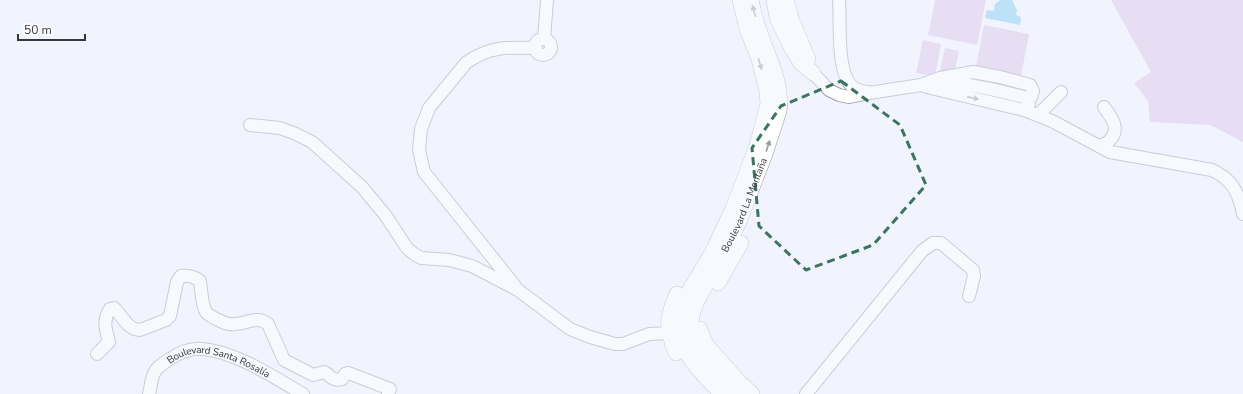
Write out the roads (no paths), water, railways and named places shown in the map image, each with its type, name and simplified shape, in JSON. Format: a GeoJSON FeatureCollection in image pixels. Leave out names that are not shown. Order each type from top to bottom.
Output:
{"type":"FeatureCollection","features":[{"type":"Feature","properties":{"kind":"main road","name":"Boulevard La Montaña"},"geometry":{"type":"LineString","coordinates":[[732,393],[700,372],[687,354],[680,338],[679,323],[684,300],[712,253],[741,189],[757,146],[768,104],[767,91],[759,59],[747,29],[740,0]]}},
{"type":"Feature","properties":{"kind":"main road","name":"Boulevard La Montaña"},"geometry":{"type":"LineString","coordinates":[[732,393],[693,342],[690,332],[690,322],[696,303],[738,224],[755,182],[778,115],[780,103],[776,74],[759,30],[751,0]]}},
{"type":"Feature","properties":{"kind":"main road"},"geometry":{"type":"LineString","coordinates":[[774,0],[776,17],[790,45],[801,63],[813,73]]}},
{"type":"Feature","properties":{"kind":"main road"},"geometry":{"type":"LineString","coordinates":[[786,0],[792,21],[813,73]]}},
{"type":"Feature","properties":{"kind":"main road"},"geometry":{"type":"LineString","coordinates":[[752,394],[740,383],[707,345],[701,334],[700,328],[703,310],[744,237],[758,194],[755,182]]}},
{"type":"Feature","properties":{"kind":"main road"},"geometry":{"type":"LineString","coordinates":[[707,394],[680,362],[676,354],[669,333],[671,306],[681,285],[729,200],[741,189]]}},
{"type":"Feature","properties":{"kind":"street"},"geometry":{"type":"LineString","coordinates":[[518,290],[424,172],[419,150],[421,129],[429,108],[466,63],[472,58],[498,48],[540,43],[547,0]]}},
{"type":"Feature","properties":{"kind":"street"},"geometry":{"type":"LineString","coordinates":[[841,2],[840,41],[842,65],[852,86],[857,90],[869,93]]}},
{"type":"Feature","properties":{"kind":"street"},"geometry":{"type":"LineString","coordinates":[[813,73],[829,90],[849,98],[972,72],[1000,77],[1030,85],[1032,91],[1031,97],[1028,98]]}},
{"type":"Feature","properties":{"kind":"street"},"geometry":{"type":"LineString","coordinates":[[921,84],[935,89],[1024,110],[1038,115],[1110,152],[1212,170],[1222,174],[1232,185],[1240,198],[1243,214]]}},
{"type":"Feature","properties":{"kind":"street"},"geometry":{"type":"LineString","coordinates":[[935,89],[952,84],[966,84],[1028,98]]}},
{"type":"Feature","properties":{"kind":"street"},"geometry":{"type":"LineString","coordinates":[[1038,115],[1061,92]]}},
{"type":"Feature","properties":{"kind":"street"},"geometry":{"type":"LineString","coordinates":[[1024,110],[1029,104],[1028,98]]}},
{"type":"Feature","properties":{"kind":"street"},"geometry":{"type":"LineString","coordinates":[[1099,146],[1110,140],[1115,131],[1114,122],[1104,107]]}},
{"type":"Feature","properties":{"kind":"street"},"geometry":{"type":"LineString","coordinates":[[250,125],[280,128],[312,142],[362,188],[386,216],[407,248],[421,258],[449,260],[472,266],[518,290],[570,329],[590,337],[615,344],[623,344],[649,334],[669,333]]}},
{"type":"Feature","properties":{"kind":"street"},"geometry":{"type":"LineString","coordinates":[[806,394],[922,251],[933,243],[941,244],[973,270],[974,276],[969,296]]}},
{"type":"Feature","properties":{"kind":"street"},"geometry":{"type":"LineString","coordinates":[[97,354],[109,342],[104,325],[110,309],[114,308],[128,325],[137,330],[166,320],[170,316],[177,282],[181,276],[187,275],[197,278],[200,281],[204,307],[206,312],[213,317],[229,324],[254,320],[266,322],[284,360],[313,374],[324,372],[335,380],[342,379],[345,374],[348,373],[390,389],[388,394]]}},
{"type":"Feature","properties":{"kind":"street","name":"Boulevard Santa Rosalía"},"geometry":{"type":"LineString","coordinates":[[149,394],[155,371],[162,364],[185,352],[201,349],[229,355],[245,361],[304,394]]}},
{"type":"Feature","properties":{"kind":"water"},"geometry":{"type":"Polygon","coordinates":[[[1000,0],[1012,0],[1017,10],[1016,15],[1021,17],[1020,25],[985,18],[987,10],[994,11],[995,4],[1000,0]]]}}]}
